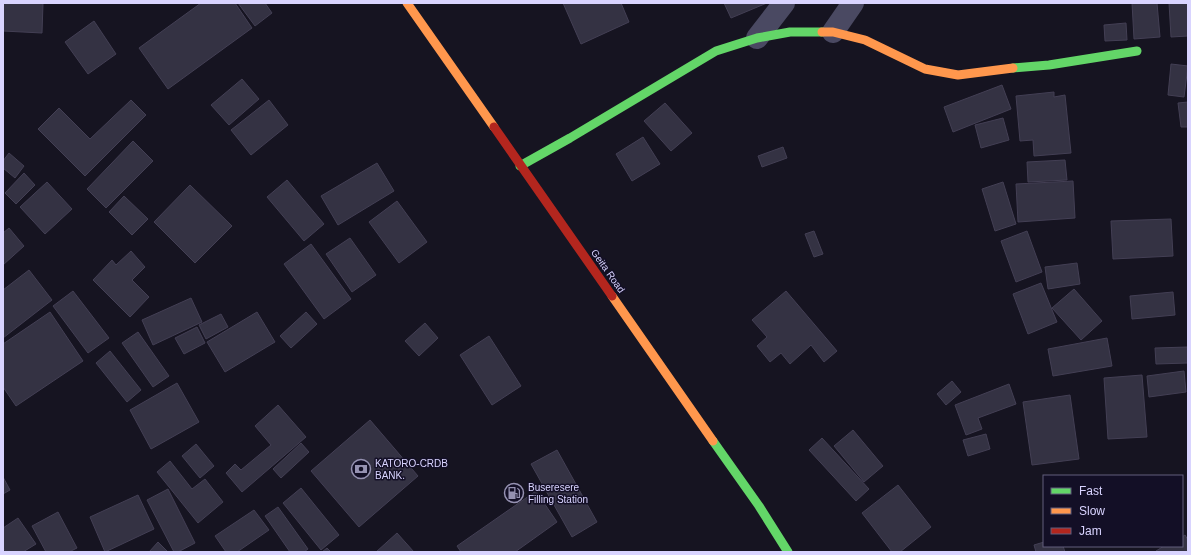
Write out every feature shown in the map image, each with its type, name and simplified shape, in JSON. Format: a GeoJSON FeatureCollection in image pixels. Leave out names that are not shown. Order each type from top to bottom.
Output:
{"type":"FeatureCollection","features":[{"type":"Feature","properties":{"kind":"main road","name":"Geita Road"},"geometry":{"type":"LineString","coordinates":[[407,3],[755,499],[788,552]]}},
{"type":"Feature","properties":{"kind":"main road"},"geometry":{"type":"LineString","coordinates":[[520,166],[716,51],[757,38],[790,32],[833,32],[865,40],[925,69],[958,75],[1001,69],[1049,65],[1137,51]]}},
{"type":"Feature","properties":{"kind":"street"},"geometry":{"type":"LineString","coordinates":[[757,38],[784,3]]}},
{"type":"Feature","properties":{"kind":"street"},"geometry":{"type":"LineString","coordinates":[[833,32],[853,3]]}},
{"type":"Feature","properties":{"kind":"building"},"geometry":{"type":"Polygon","coordinates":[[[3,3],[43,3],[42,33],[3,31],[3,3]]]}},
{"type":"Feature","properties":{"kind":"building"},"geometry":{"type":"Polygon","coordinates":[[[201,3],[235,3],[252,28],[168,89],[139,48],[201,3]]]}},
{"type":"Feature","properties":{"kind":"building"},"geometry":{"type":"Polygon","coordinates":[[[238,3],[265,3],[272,13],[255,26],[238,3]]]}},
{"type":"Feature","properties":{"kind":"building"},"geometry":{"type":"Polygon","coordinates":[[[563,3],[621,3],[629,22],[581,44],[563,3]]]}},
{"type":"Feature","properties":{"kind":"building"},"geometry":{"type":"Polygon","coordinates":[[[724,3],[767,3],[731,18],[724,3]]]}},
{"type":"Feature","properties":{"kind":"building"},"geometry":{"type":"Polygon","coordinates":[[[1132,3],[1157,3],[1160,37],[1134,39],[1132,3]]]}},
{"type":"Feature","properties":{"kind":"building"},"geometry":{"type":"Polygon","coordinates":[[[1169,3],[1188,3],[1188,36],[1171,37],[1169,3]]]}},
{"type":"Feature","properties":{"kind":"building"},"geometry":{"type":"Polygon","coordinates":[[[94,21],[116,54],[88,74],[65,42],[94,21]]]}},
{"type":"Feature","properties":{"kind":"building"},"geometry":{"type":"Polygon","coordinates":[[[1126,23],[1127,40],[1105,41],[1104,25],[1126,23]]]}},
{"type":"Feature","properties":{"kind":"building"},"geometry":{"type":"Polygon","coordinates":[[[1171,64],[1188,66],[1184,97],[1168,95],[1171,64]]]}},
{"type":"Feature","properties":{"kind":"building"},"geometry":{"type":"Polygon","coordinates":[[[242,79],[259,99],[229,125],[211,105],[242,79]]]}},
{"type":"Feature","properties":{"kind":"building"},"geometry":{"type":"Polygon","coordinates":[[[1002,85],[1011,109],[953,132],[944,107],[1002,85]]]}},
{"type":"Feature","properties":{"kind":"building"},"geometry":{"type":"Polygon","coordinates":[[[1054,92],[1054,97],[1065,95],[1071,153],[1034,156],[1033,140],[1020,141],[1016,96],[1054,92]]]}},
{"type":"Feature","properties":{"kind":"building"},"geometry":{"type":"Polygon","coordinates":[[[131,100],[146,115],[85,176],[38,129],[59,108],[90,139],[131,100]]]}},
{"type":"Feature","properties":{"kind":"building"},"geometry":{"type":"Polygon","coordinates":[[[269,100],[288,125],[251,155],[231,130],[269,100]]]}},
{"type":"Feature","properties":{"kind":"building"},"geometry":{"type":"Polygon","coordinates":[[[1188,102],[1188,127],[1181,127],[1178,103],[1188,102]]]}},
{"type":"Feature","properties":{"kind":"building"},"geometry":{"type":"Polygon","coordinates":[[[665,103],[692,133],[671,151],[644,121],[665,103]]]}},
{"type":"Feature","properties":{"kind":"building"},"geometry":{"type":"Polygon","coordinates":[[[1003,118],[1009,140],[981,148],[975,125],[1003,118]]]}},
{"type":"Feature","properties":{"kind":"building"},"geometry":{"type":"Polygon","coordinates":[[[643,137],[660,164],[632,181],[616,154],[643,137]]]}},
{"type":"Feature","properties":{"kind":"building"},"geometry":{"type":"Polygon","coordinates":[[[133,141],[153,161],[106,208],[87,189],[133,141]]]}},
{"type":"Feature","properties":{"kind":"building"},"geometry":{"type":"Polygon","coordinates":[[[783,147],[787,158],[762,167],[758,156],[783,147]]]}},
{"type":"Feature","properties":{"kind":"building"},"geometry":{"type":"Polygon","coordinates":[[[9,153],[24,166],[15,178],[3,168],[3,161],[9,153]]]}},
{"type":"Feature","properties":{"kind":"building"},"geometry":{"type":"Polygon","coordinates":[[[1065,160],[1067,180],[1028,182],[1027,162],[1065,160]]]}},
{"type":"Feature","properties":{"kind":"building"},"geometry":{"type":"Polygon","coordinates":[[[377,163],[394,191],[338,225],[321,196],[377,163]]]}},
{"type":"Feature","properties":{"kind":"building"},"geometry":{"type":"Polygon","coordinates":[[[24,173],[35,185],[16,204],[5,193],[24,173]]]}},
{"type":"Feature","properties":{"kind":"building"},"geometry":{"type":"Polygon","coordinates":[[[287,180],[324,224],[304,241],[267,197],[287,180]]]}},
{"type":"Feature","properties":{"kind":"building"},"geometry":{"type":"Polygon","coordinates":[[[1073,181],[1075,218],[1018,222],[1016,184],[1073,181]]]}},
{"type":"Feature","properties":{"kind":"building"},"geometry":{"type":"Polygon","coordinates":[[[47,182],[72,209],[45,234],[20,207],[47,182]]]}},
{"type":"Feature","properties":{"kind":"building"},"geometry":{"type":"Polygon","coordinates":[[[1003,182],[1016,224],[995,231],[982,189],[1003,182]]]}},
{"type":"Feature","properties":{"kind":"building"},"geometry":{"type":"Polygon","coordinates":[[[190,185],[232,226],[195,263],[154,222],[190,185]]]}},
{"type":"Feature","properties":{"kind":"building"},"geometry":{"type":"Polygon","coordinates":[[[124,196],[148,219],[132,235],[109,212],[124,196]]]}},
{"type":"Feature","properties":{"kind":"building"},"geometry":{"type":"Polygon","coordinates":[[[397,201],[427,242],[399,263],[369,222],[397,201]]]}},
{"type":"Feature","properties":{"kind":"building"},"geometry":{"type":"Polygon","coordinates":[[[1171,219],[1173,256],[1113,259],[1111,221],[1171,219]]]}},
{"type":"Feature","properties":{"kind":"building"},"geometry":{"type":"Polygon","coordinates":[[[9,228],[24,246],[3,265],[3,233],[9,228]]]}},
{"type":"Feature","properties":{"kind":"building"},"geometry":{"type":"Polygon","coordinates":[[[814,231],[823,254],[814,257],[805,234],[814,231]]]}},
{"type":"Feature","properties":{"kind":"building"},"geometry":{"type":"Polygon","coordinates":[[[1027,231],[1042,272],[1016,282],[1001,241],[1027,231]]]}},
{"type":"Feature","properties":{"kind":"building"},"geometry":{"type":"Polygon","coordinates":[[[350,238],[376,275],[352,292],[326,254],[350,238]]]}},
{"type":"Feature","properties":{"kind":"building"},"geometry":{"type":"Polygon","coordinates":[[[311,244],[351,299],[324,319],[284,264],[311,244]]]}},
{"type":"Feature","properties":{"kind":"building"},"geometry":{"type":"Polygon","coordinates":[[[131,251],[145,267],[132,280],[149,297],[130,317],[93,280],[112,260],[116,265],[131,251]]]}},
{"type":"Feature","properties":{"kind":"building"},"geometry":{"type":"Polygon","coordinates":[[[1077,263],[1080,284],[1048,289],[1045,267],[1077,263]]]}},
{"type":"Feature","properties":{"kind":"building"},"geometry":{"type":"Polygon","coordinates":[[[29,270],[52,300],[3,338],[3,290],[29,270]]]}},
{"type":"Feature","properties":{"kind":"building"},"geometry":{"type":"Polygon","coordinates":[[[1041,283],[1057,322],[1028,334],[1013,294],[1041,283]]]}},
{"type":"Feature","properties":{"kind":"building"},"geometry":{"type":"Polygon","coordinates":[[[1074,289],[1102,321],[1081,340],[1052,308],[1074,289]]]}},
{"type":"Feature","properties":{"kind":"building"},"geometry":{"type":"Polygon","coordinates":[[[73,291],[109,338],[88,353],[53,306],[73,291]]]}},
{"type":"Feature","properties":{"kind":"building"},"geometry":{"type":"Polygon","coordinates":[[[786,291],[837,351],[824,362],[811,345],[790,364],[781,353],[770,362],[757,346],[767,337],[752,320],[786,291]]]}},
{"type":"Feature","properties":{"kind":"building"},"geometry":{"type":"Polygon","coordinates":[[[1173,292],[1175,315],[1132,319],[1130,296],[1173,292]]]}},
{"type":"Feature","properties":{"kind":"building"},"geometry":{"type":"Polygon","coordinates":[[[191,298],[202,322],[153,345],[142,320],[191,298]]]}},
{"type":"Feature","properties":{"kind":"building"},"geometry":{"type":"Polygon","coordinates":[[[50,312],[83,361],[16,406],[3,387],[3,344],[50,312]]]}},
{"type":"Feature","properties":{"kind":"building"},"geometry":{"type":"Polygon","coordinates":[[[257,312],[275,342],[225,372],[207,342],[257,312]]]}},
{"type":"Feature","properties":{"kind":"building"},"geometry":{"type":"Polygon","coordinates":[[[306,312],[317,324],[291,348],[280,336],[306,312]]]}},
{"type":"Feature","properties":{"kind":"building"},"geometry":{"type":"Polygon","coordinates":[[[221,314],[228,327],[206,339],[199,325],[221,314]]]}},
{"type":"Feature","properties":{"kind":"building"},"geometry":{"type":"Polygon","coordinates":[[[425,323],[438,338],[419,356],[405,341],[425,323]]]}},
{"type":"Feature","properties":{"kind":"building"},"geometry":{"type":"Polygon","coordinates":[[[197,327],[205,343],[184,354],[175,338],[197,327]]]}},
{"type":"Feature","properties":{"kind":"building"},"geometry":{"type":"Polygon","coordinates":[[[138,332],[169,376],[153,387],[122,343],[138,332]]]}},
{"type":"Feature","properties":{"kind":"building"},"geometry":{"type":"Polygon","coordinates":[[[489,336],[521,386],[492,405],[460,355],[489,336]]]}},
{"type":"Feature","properties":{"kind":"building"},"geometry":{"type":"Polygon","coordinates":[[[1107,338],[1112,366],[1053,376],[1048,349],[1107,338]]]}},
{"type":"Feature","properties":{"kind":"building"},"geometry":{"type":"Polygon","coordinates":[[[1188,347],[1188,363],[1156,364],[1155,348],[1188,347]]]}},
{"type":"Feature","properties":{"kind":"building"},"geometry":{"type":"Polygon","coordinates":[[[110,351],[141,390],[127,402],[96,363],[110,351]]]}},
{"type":"Feature","properties":{"kind":"building"},"geometry":{"type":"Polygon","coordinates":[[[1184,371],[1186,392],[1149,397],[1147,376],[1184,371]]]}},
{"type":"Feature","properties":{"kind":"building"},"geometry":{"type":"Polygon","coordinates":[[[1142,375],[1147,437],[1108,439],[1104,378],[1142,375]]]}},
{"type":"Feature","properties":{"kind":"building"},"geometry":{"type":"Polygon","coordinates":[[[952,381],[961,392],[946,405],[937,394],[952,381]]]}},
{"type":"Feature","properties":{"kind":"building"},"geometry":{"type":"Polygon","coordinates":[[[177,383],[199,422],[151,449],[130,410],[177,383]]]}},
{"type":"Feature","properties":{"kind":"building"},"geometry":{"type":"Polygon","coordinates":[[[1009,384],[1016,404],[978,418],[982,429],[966,435],[955,405],[1009,384]]]}},
{"type":"Feature","properties":{"kind":"building"},"geometry":{"type":"Polygon","coordinates":[[[1070,395],[1079,459],[1032,465],[1023,402],[1070,395]]]}},
{"type":"Feature","properties":{"kind":"building"},"geometry":{"type":"Polygon","coordinates":[[[278,405],[306,437],[242,492],[226,473],[235,464],[241,470],[271,445],[255,426],[278,405]]]}},
{"type":"Feature","properties":{"kind":"building"},"geometry":{"type":"Polygon","coordinates":[[[370,420],[418,476],[359,527],[311,471],[370,420]]]}},
{"type":"Feature","properties":{"kind":"building"},"geometry":{"type":"Polygon","coordinates":[[[853,430],[883,466],[864,482],[834,446],[853,430]]]}},
{"type":"Feature","properties":{"kind":"building"},"geometry":{"type":"Polygon","coordinates":[[[986,434],[990,449],[968,456],[963,440],[986,434]]]}},
{"type":"Feature","properties":{"kind":"building"},"geometry":{"type":"Polygon","coordinates":[[[822,438],[869,489],[856,501],[809,450],[822,438]]]}},
{"type":"Feature","properties":{"kind":"building"},"geometry":{"type":"Polygon","coordinates":[[[301,443],[309,452],[281,478],[273,469],[301,443]]]}},
{"type":"Feature","properties":{"kind":"building"},"geometry":{"type":"Polygon","coordinates":[[[196,444],[214,466],[200,478],[182,456],[196,444]]]}},
{"type":"Feature","properties":{"kind":"building"},"geometry":{"type":"Polygon","coordinates":[[[557,450],[597,522],[572,537],[531,464],[557,450]]]}},
{"type":"Feature","properties":{"kind":"building"},"geometry":{"type":"Polygon","coordinates":[[[170,461],[192,489],[205,479],[223,502],[198,523],[157,472],[170,461]]]}},
{"type":"Feature","properties":{"kind":"building"},"geometry":{"type":"Polygon","coordinates":[[[3,477],[10,490],[3,494],[3,477]]]}},
{"type":"Feature","properties":{"kind":"building"},"geometry":{"type":"Polygon","coordinates":[[[898,485],[931,527],[900,552],[892,552],[862,513],[898,485]]]}},
{"type":"Feature","properties":{"kind":"building"},"geometry":{"type":"Polygon","coordinates":[[[301,488],[339,535],[321,550],[283,503],[301,488]]]}},
{"type":"Feature","properties":{"kind":"building"},"geometry":{"type":"Polygon","coordinates":[[[168,489],[195,543],[178,552],[174,552],[147,500],[168,489]]]}},
{"type":"Feature","properties":{"kind":"building"},"geometry":{"type":"Polygon","coordinates":[[[536,491],[557,522],[515,552],[461,552],[457,546],[536,491]]]}},
{"type":"Feature","properties":{"kind":"building"},"geometry":{"type":"Polygon","coordinates":[[[138,495],[154,529],[105,552],[90,517],[138,495]]]}},
{"type":"Feature","properties":{"kind":"building"},"geometry":{"type":"Polygon","coordinates":[[[278,507],[308,549],[304,552],[290,552],[265,516],[278,507]]]}},
{"type":"Feature","properties":{"kind":"building"},"geometry":{"type":"Polygon","coordinates":[[[254,510],[269,530],[237,552],[226,552],[215,536],[254,510]]]}},
{"type":"Feature","properties":{"kind":"building"},"geometry":{"type":"Polygon","coordinates":[[[58,512],[77,548],[69,552],[46,552],[32,526],[58,512]]]}},
{"type":"Feature","properties":{"kind":"building"},"geometry":{"type":"Polygon","coordinates":[[[18,518],[36,544],[23,552],[6,552],[3,548],[3,528],[18,518]]]}},
{"type":"Feature","properties":{"kind":"building"},"geometry":{"type":"Polygon","coordinates":[[[397,533],[414,552],[376,552],[397,533]]]}},
{"type":"Feature","properties":{"kind":"building"},"geometry":{"type":"Polygon","coordinates":[[[1185,535],[1188,540],[1188,552],[1156,552],[1162,547],[1183,547],[1183,536],[1185,535]]]}},
{"type":"Feature","properties":{"kind":"building"},"geometry":{"type":"Polygon","coordinates":[[[158,542],[168,552],[149,552],[158,542]]]}},
{"type":"Feature","properties":{"kind":"building"},"geometry":{"type":"Polygon","coordinates":[[[1043,542],[1043,547],[1063,547],[1065,552],[1036,552],[1034,545],[1043,542]]]}},
{"type":"Feature","properties":{"kind":"building"},"geometry":{"type":"Polygon","coordinates":[[[327,548],[331,552],[322,552],[327,548]]]}},
{"type":"Feature","properties":{"kind":"traffic: fast"},"geometry":{"type":"LineString","coordinates":[[520,166],[716,51],[757,38],[790,32],[822,32]]}},
{"type":"Feature","properties":{"kind":"traffic: fast"},"geometry":{"type":"LineString","coordinates":[[1013,68],[1049,65],[1137,51]]}},
{"type":"Feature","properties":{"kind":"traffic: fast"},"geometry":{"type":"LineString","coordinates":[[713,441],[759,506],[788,552]]}},
{"type":"Feature","properties":{"kind":"traffic: slow"},"geometry":{"type":"LineString","coordinates":[[407,3],[494,127]]}},
{"type":"Feature","properties":{"kind":"traffic: slow"},"geometry":{"type":"LineString","coordinates":[[822,32],[833,32],[865,40],[925,69],[958,75],[1013,68]]}},
{"type":"Feature","properties":{"kind":"traffic: slow"},"geometry":{"type":"LineString","coordinates":[[612,296],[713,441]]}},
{"type":"Feature","properties":{"kind":"traffic: jam"},"geometry":{"type":"LineString","coordinates":[[494,127],[612,296]]}},
{"type":"Feature","properties":{"kind":"place","name":"KATORO-CRDB BANK."},"geometry":{"type":"Point","coordinates":[361,469]}},
{"type":"Feature","properties":{"kind":"place","name":"Buseresere Filling Station"},"geometry":{"type":"Point","coordinates":[514,493]}}]}
